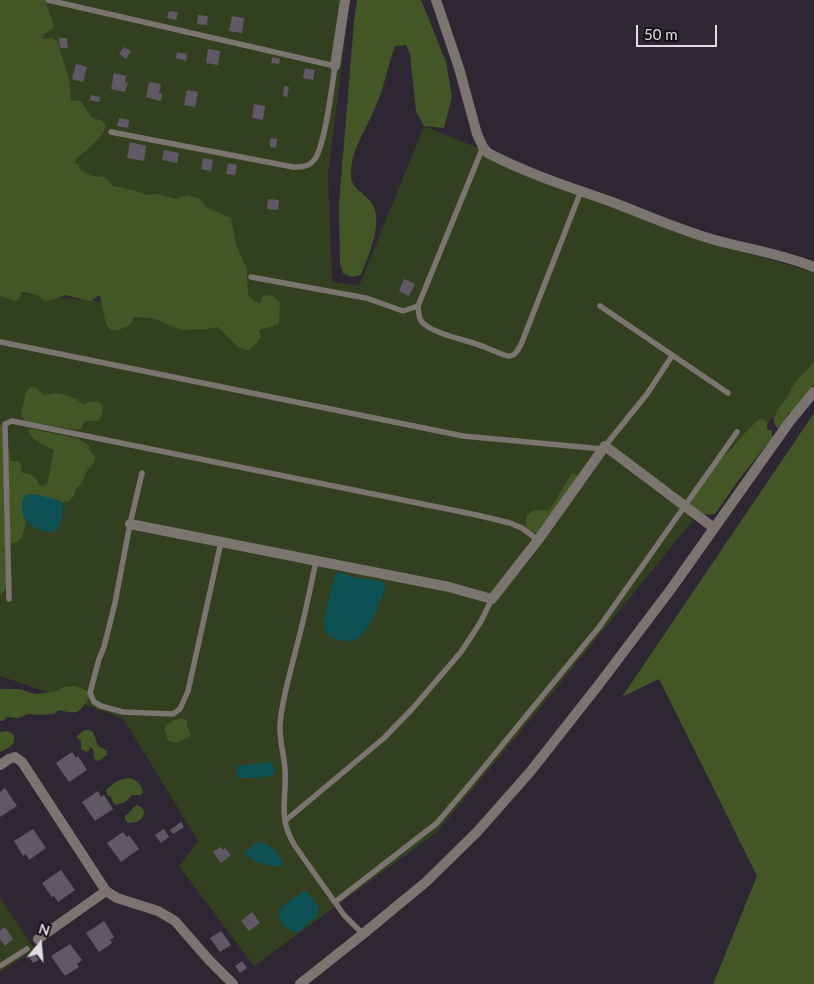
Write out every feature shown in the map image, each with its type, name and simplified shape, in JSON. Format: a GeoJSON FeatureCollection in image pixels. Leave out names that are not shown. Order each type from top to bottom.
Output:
{"type":"FeatureCollection","features":[{"type":"Feature","properties":{"kind":"street"},"geometry":{"type":"LineString","coordinates":[[335,66],[345,0]]}},
{"type":"Feature","properties":{"kind":"street"},"geometry":{"type":"LineString","coordinates":[[436,0],[459,68],[477,134],[488,153],[532,173],[679,228],[715,240],[787,258],[814,267]]}},
{"type":"Feature","properties":{"kind":"street"},"geometry":{"type":"LineString","coordinates":[[300,984],[426,882],[477,832],[530,772],[671,589],[790,421],[814,392]]}},
{"type":"Feature","properties":{"kind":"street"},"geometry":{"type":"LineString","coordinates":[[130,524],[449,587],[492,599],[538,540],[604,447],[714,528]]}},
{"type":"Feature","properties":{"kind":"street"},"geometry":{"type":"LineString","coordinates":[[0,765],[16,757],[22,762],[106,891],[117,898],[158,911],[175,921],[209,960],[234,984]]}},
{"type":"Feature","properties":{"kind":"street"},"geometry":{"type":"LineString","coordinates":[[38,939],[106,891]]}},
{"type":"Feature","properties":{"kind":"lane"},"geometry":{"type":"LineString","coordinates":[[48,0],[335,66],[319,154],[306,167],[293,167],[111,132]]}},
{"type":"Feature","properties":{"kind":"lane"},"geometry":{"type":"LineString","coordinates":[[483,147],[418,306],[419,317],[424,324],[442,333],[481,345],[508,356],[513,355],[517,351],[581,191]]}},
{"type":"Feature","properties":{"kind":"lane"},"geometry":{"type":"LineString","coordinates":[[250,277],[366,298],[403,311],[418,306]]}},
{"type":"Feature","properties":{"kind":"lane"},"geometry":{"type":"LineString","coordinates":[[600,306],[728,394]]}},
{"type":"Feature","properties":{"kind":"lane"},"geometry":{"type":"LineString","coordinates":[[1,342],[463,436],[604,447],[647,394],[672,356]]}},
{"type":"Feature","properties":{"kind":"lane"},"geometry":{"type":"LineString","coordinates":[[9,599],[5,424],[12,421],[478,515],[510,523],[522,528],[538,540]]}},
{"type":"Feature","properties":{"kind":"lane"},"geometry":{"type":"LineString","coordinates":[[335,902],[437,823],[600,626],[737,432]]}},
{"type":"Feature","properties":{"kind":"lane"},"geometry":{"type":"LineString","coordinates":[[142,473],[115,603],[90,693],[94,702],[123,712],[173,714],[180,709],[188,691],[221,542]]}},
{"type":"Feature","properties":{"kind":"lane"},"geometry":{"type":"LineString","coordinates":[[316,560],[284,698],[280,724],[285,769],[283,816],[288,835],[344,914],[363,934]]}},
{"type":"Feature","properties":{"kind":"lane"},"geometry":{"type":"LineString","coordinates":[[285,821],[384,738],[413,708],[461,652],[480,623],[492,599]]}},
{"type":"Feature","properties":{"kind":"lane"},"geometry":{"type":"LineString","coordinates":[[0,966],[27,948]]}},
{"type":"Feature","properties":{"kind":"shaded area"},"geometry":{"type":"Polygon","coordinates":[[[0,0],[45,0],[53,23],[53,29],[44,34],[43,39],[52,38],[57,41],[69,79],[71,101],[82,103],[92,117],[106,125],[105,130],[98,139],[76,159],[75,163],[79,164],[80,170],[92,176],[104,177],[113,186],[146,195],[158,194],[176,199],[187,195],[200,199],[206,207],[231,218],[236,245],[247,269],[248,295],[260,303],[263,295],[273,296],[280,302],[279,324],[259,330],[261,336],[256,344],[248,350],[239,348],[218,327],[181,330],[153,318],[134,317],[129,326],[118,330],[111,330],[106,325],[100,296],[91,301],[66,295],[45,301],[37,295],[22,292],[18,300],[15,301],[0,296],[0,0]]]}},
{"type":"Feature","properties":{"kind":"shaded area"},"geometry":{"type":"Polygon","coordinates":[[[36,0],[350,0],[328,173],[332,282],[359,286],[424,126],[714,244],[814,272],[814,364],[706,504],[437,832],[254,966],[179,866],[198,841],[123,718],[0,676],[0,291],[234,316],[223,218],[68,172],[36,0]]]}},
{"type":"Feature","properties":{"kind":"shaded area"},"geometry":{"type":"Polygon","coordinates":[[[357,0],[421,0],[446,62],[452,97],[444,128],[424,126],[416,111],[410,54],[406,45],[395,46],[378,100],[359,141],[351,167],[353,184],[371,202],[375,210],[376,219],[374,238],[361,275],[352,277],[343,273],[340,263],[339,204],[357,0]]]}},
{"type":"Feature","properties":{"kind":"shaded area"},"geometry":{"type":"Polygon","coordinates":[[[814,362],[814,384],[810,393],[796,410],[788,413],[782,425],[778,428],[774,421],[776,413],[788,397],[791,388],[814,362]]]}},
{"type":"Feature","properties":{"kind":"shaded area"},"geometry":{"type":"Polygon","coordinates":[[[31,387],[35,387],[45,395],[57,393],[73,397],[83,404],[92,401],[99,402],[103,406],[101,417],[99,421],[84,422],[81,429],[77,430],[25,421],[21,414],[26,392],[31,387]]]}},
{"type":"Feature","properties":{"kind":"shaded area"},"geometry":{"type":"Polygon","coordinates":[[[814,413],[814,984],[714,984],[757,876],[659,679],[622,697],[814,413]]]}},
{"type":"Feature","properties":{"kind":"shaded area"},"geometry":{"type":"Polygon","coordinates":[[[764,419],[767,423],[767,429],[772,431],[772,438],[715,514],[698,512],[687,498],[717,461],[730,451],[758,420],[764,419]]]}},
{"type":"Feature","properties":{"kind":"shaded area"},"geometry":{"type":"Polygon","coordinates":[[[0,425],[5,428],[11,461],[18,461],[22,466],[20,472],[32,476],[40,486],[47,485],[54,450],[35,440],[28,430],[32,429],[78,439],[89,445],[89,450],[95,456],[94,462],[88,469],[81,484],[76,488],[74,496],[69,501],[63,502],[51,498],[26,509],[23,517],[26,522],[22,538],[17,542],[8,544],[4,550],[12,581],[0,596],[0,425]]]}},
{"type":"Feature","properties":{"kind":"shaded area"},"geometry":{"type":"Polygon","coordinates":[[[572,473],[578,476],[537,533],[531,531],[526,527],[526,517],[528,514],[539,510],[549,511],[572,473]]]}},
{"type":"Feature","properties":{"kind":"shaded area"},"geometry":{"type":"Polygon","coordinates":[[[27,494],[35,494],[61,501],[63,513],[56,530],[53,532],[44,531],[31,525],[25,519],[22,512],[22,504],[27,494]]]}},
{"type":"Feature","properties":{"kind":"shaded area"},"geometry":{"type":"Polygon","coordinates":[[[337,572],[385,583],[385,589],[368,626],[358,638],[350,641],[342,641],[332,637],[326,632],[325,627],[324,620],[327,605],[337,572]]]}},
{"type":"Feature","properties":{"kind":"shaded area"},"geometry":{"type":"Polygon","coordinates":[[[75,686],[88,691],[89,698],[77,712],[59,710],[54,714],[28,714],[18,718],[7,717],[0,721],[0,688],[19,689],[36,694],[75,686]]]}},
{"type":"Feature","properties":{"kind":"shaded area"},"geometry":{"type":"Polygon","coordinates":[[[182,718],[187,721],[191,735],[177,743],[169,741],[166,738],[165,727],[170,722],[182,718]]]}},
{"type":"Feature","properties":{"kind":"shaded area"},"geometry":{"type":"Polygon","coordinates":[[[85,730],[93,732],[98,746],[107,751],[107,755],[100,760],[97,761],[94,758],[93,749],[90,747],[89,751],[86,752],[81,749],[81,741],[77,738],[85,730]]]}},
{"type":"Feature","properties":{"kind":"shaded area"},"geometry":{"type":"Polygon","coordinates":[[[8,731],[14,735],[14,742],[10,747],[0,752],[0,732],[8,731]]]}},
{"type":"Feature","properties":{"kind":"shaded area"},"geometry":{"type":"Polygon","coordinates":[[[272,762],[275,770],[273,775],[238,778],[236,769],[238,766],[272,762]]]}},
{"type":"Feature","properties":{"kind":"shaded area"},"geometry":{"type":"Polygon","coordinates":[[[128,778],[138,782],[143,792],[141,795],[132,795],[125,802],[116,805],[111,797],[107,795],[106,790],[117,781],[128,778]]]}},
{"type":"Feature","properties":{"kind":"shaded area"},"geometry":{"type":"Polygon","coordinates":[[[137,805],[144,811],[143,817],[137,822],[128,823],[125,820],[125,816],[137,805]]]}},
{"type":"Feature","properties":{"kind":"shaded area"},"geometry":{"type":"Polygon","coordinates":[[[261,842],[277,853],[283,863],[282,866],[262,863],[251,859],[244,853],[255,843],[261,842]]]}},
{"type":"Feature","properties":{"kind":"shaded area"},"geometry":{"type":"Polygon","coordinates":[[[302,892],[307,892],[319,909],[316,917],[298,933],[286,928],[281,921],[279,909],[302,892]]]}},
{"type":"Feature","properties":{"kind":"shaded area"},"geometry":{"type":"Polygon","coordinates":[[[0,898],[35,950],[0,972],[0,898]]]}},
{"type":"Feature","properties":{"kind":"building"},"geometry":{"type":"Polygon","coordinates":[[[169,11],[178,12],[176,20],[167,18],[169,11]]]}},
{"type":"Feature","properties":{"kind":"building"},"geometry":{"type":"Polygon","coordinates":[[[198,15],[208,16],[207,25],[197,24],[198,15]]]}},
{"type":"Feature","properties":{"kind":"building"},"geometry":{"type":"Polygon","coordinates":[[[232,16],[244,18],[242,33],[229,31],[232,16]]]}},
{"type":"Feature","properties":{"kind":"building"},"geometry":{"type":"Polygon","coordinates":[[[59,38],[67,38],[68,48],[60,48],[59,38]]]}},
{"type":"Feature","properties":{"kind":"building"},"geometry":{"type":"Polygon","coordinates":[[[124,47],[131,51],[126,59],[119,54],[124,47]]]}},
{"type":"Feature","properties":{"kind":"building"},"geometry":{"type":"Polygon","coordinates":[[[208,49],[220,51],[218,65],[206,63],[208,49]]]}},
{"type":"Feature","properties":{"kind":"building"},"geometry":{"type":"Polygon","coordinates":[[[177,52],[187,54],[186,61],[176,58],[177,52]]]}},
{"type":"Feature","properties":{"kind":"building"},"geometry":{"type":"Polygon","coordinates":[[[272,57],[280,59],[279,64],[271,63],[272,57]]]}},
{"type":"Feature","properties":{"kind":"building"},"geometry":{"type":"Polygon","coordinates":[[[76,64],[87,67],[83,82],[72,79],[76,64]]]}},
{"type":"Feature","properties":{"kind":"building"},"geometry":{"type":"Polygon","coordinates":[[[305,68],[315,70],[313,80],[303,78],[305,68]]]}},
{"type":"Feature","properties":{"kind":"building"},"geometry":{"type":"Polygon","coordinates":[[[114,73],[126,76],[125,82],[128,83],[125,92],[111,89],[114,73]]]}},
{"type":"Feature","properties":{"kind":"building"},"geometry":{"type":"Polygon","coordinates":[[[149,82],[161,84],[159,93],[162,94],[161,101],[146,97],[149,82]]]}},
{"type":"Feature","properties":{"kind":"building"},"geometry":{"type":"Polygon","coordinates":[[[284,86],[289,87],[287,97],[283,96],[284,86]]]}},
{"type":"Feature","properties":{"kind":"building"},"geometry":{"type":"Polygon","coordinates":[[[187,90],[198,92],[195,107],[184,105],[187,90]]]}},
{"type":"Feature","properties":{"kind":"building"},"geometry":{"type":"Polygon","coordinates":[[[91,95],[100,97],[99,102],[90,100],[91,95]]]}},
{"type":"Feature","properties":{"kind":"building"},"geometry":{"type":"Polygon","coordinates":[[[254,104],[265,106],[263,120],[252,118],[254,104]]]}},
{"type":"Feature","properties":{"kind":"building"},"geometry":{"type":"Polygon","coordinates":[[[119,118],[129,120],[128,128],[117,126],[119,118]]]}},
{"type":"Feature","properties":{"kind":"building"},"geometry":{"type":"Polygon","coordinates":[[[270,138],[277,139],[276,148],[270,147],[270,138]]]}},
{"type":"Feature","properties":{"kind":"building"},"geometry":{"type":"Polygon","coordinates":[[[130,142],[146,146],[144,161],[127,158],[130,142]]]}},
{"type":"Feature","properties":{"kind":"building"},"geometry":{"type":"Polygon","coordinates":[[[164,150],[179,153],[177,163],[162,160],[164,150]]]}},
{"type":"Feature","properties":{"kind":"building"},"geometry":{"type":"Polygon","coordinates":[[[203,158],[213,160],[211,171],[201,169],[203,158]]]}},
{"type":"Feature","properties":{"kind":"building"},"geometry":{"type":"Polygon","coordinates":[[[228,163],[237,165],[235,175],[226,174],[228,163]]]}},
{"type":"Feature","properties":{"kind":"building"},"geometry":{"type":"Polygon","coordinates":[[[268,199],[279,200],[278,210],[267,209],[268,199]]]}},
{"type":"Feature","properties":{"kind":"building"},"geometry":{"type":"Polygon","coordinates":[[[404,279],[415,284],[409,296],[399,291],[404,279]]]}},
{"type":"Feature","properties":{"kind":"building"},"geometry":{"type":"Polygon","coordinates":[[[72,752],[76,758],[78,756],[87,770],[69,782],[56,763],[72,752]]]}},
{"type":"Feature","properties":{"kind":"building"},"geometry":{"type":"Polygon","coordinates":[[[5,788],[17,806],[0,817],[0,792],[5,788]]]}},
{"type":"Feature","properties":{"kind":"building"},"geometry":{"type":"Polygon","coordinates":[[[98,791],[101,797],[104,795],[113,809],[95,821],[82,802],[98,791]]]}},
{"type":"Feature","properties":{"kind":"building"},"geometry":{"type":"Polygon","coordinates":[[[181,822],[184,827],[173,834],[170,830],[181,822]]]}},
{"type":"Feature","properties":{"kind":"building"},"geometry":{"type":"Polygon","coordinates":[[[33,829],[46,848],[29,860],[26,854],[23,856],[14,841],[33,829]]]}},
{"type":"Feature","properties":{"kind":"building"},"geometry":{"type":"Polygon","coordinates":[[[164,829],[169,837],[161,843],[155,835],[164,829]]]}},
{"type":"Feature","properties":{"kind":"building"},"geometry":{"type":"Polygon","coordinates":[[[123,832],[127,837],[129,835],[139,849],[121,862],[107,843],[123,832]]]}},
{"type":"Feature","properties":{"kind":"building"},"geometry":{"type":"Polygon","coordinates":[[[220,847],[223,850],[225,848],[231,855],[221,863],[213,852],[220,847]]]}},
{"type":"Feature","properties":{"kind":"building"},"geometry":{"type":"Polygon","coordinates":[[[61,870],[75,890],[58,902],[42,883],[61,870]]]}},
{"type":"Feature","properties":{"kind":"building"},"geometry":{"type":"Polygon","coordinates":[[[252,912],[260,923],[249,931],[241,921],[252,912]]]}},
{"type":"Feature","properties":{"kind":"building"},"geometry":{"type":"Polygon","coordinates":[[[104,921],[114,937],[110,940],[112,943],[99,952],[86,933],[104,921]]]}},
{"type":"Feature","properties":{"kind":"building"},"geometry":{"type":"Polygon","coordinates":[[[5,927],[13,939],[5,946],[0,939],[0,930],[5,927]]]}},
{"type":"Feature","properties":{"kind":"building"},"geometry":{"type":"Polygon","coordinates":[[[221,931],[231,945],[220,952],[210,938],[221,931]]]}},
{"type":"Feature","properties":{"kind":"building"},"geometry":{"type":"Polygon","coordinates":[[[70,944],[82,960],[77,964],[79,967],[65,976],[51,956],[70,944]]]}},
{"type":"Feature","properties":{"kind":"building"},"geometry":{"type":"Polygon","coordinates":[[[34,953],[39,960],[33,963],[29,957],[34,953]]]}},
{"type":"Feature","properties":{"kind":"building"},"geometry":{"type":"Polygon","coordinates":[[[242,961],[247,968],[240,973],[235,966],[242,961]]]}}]}
